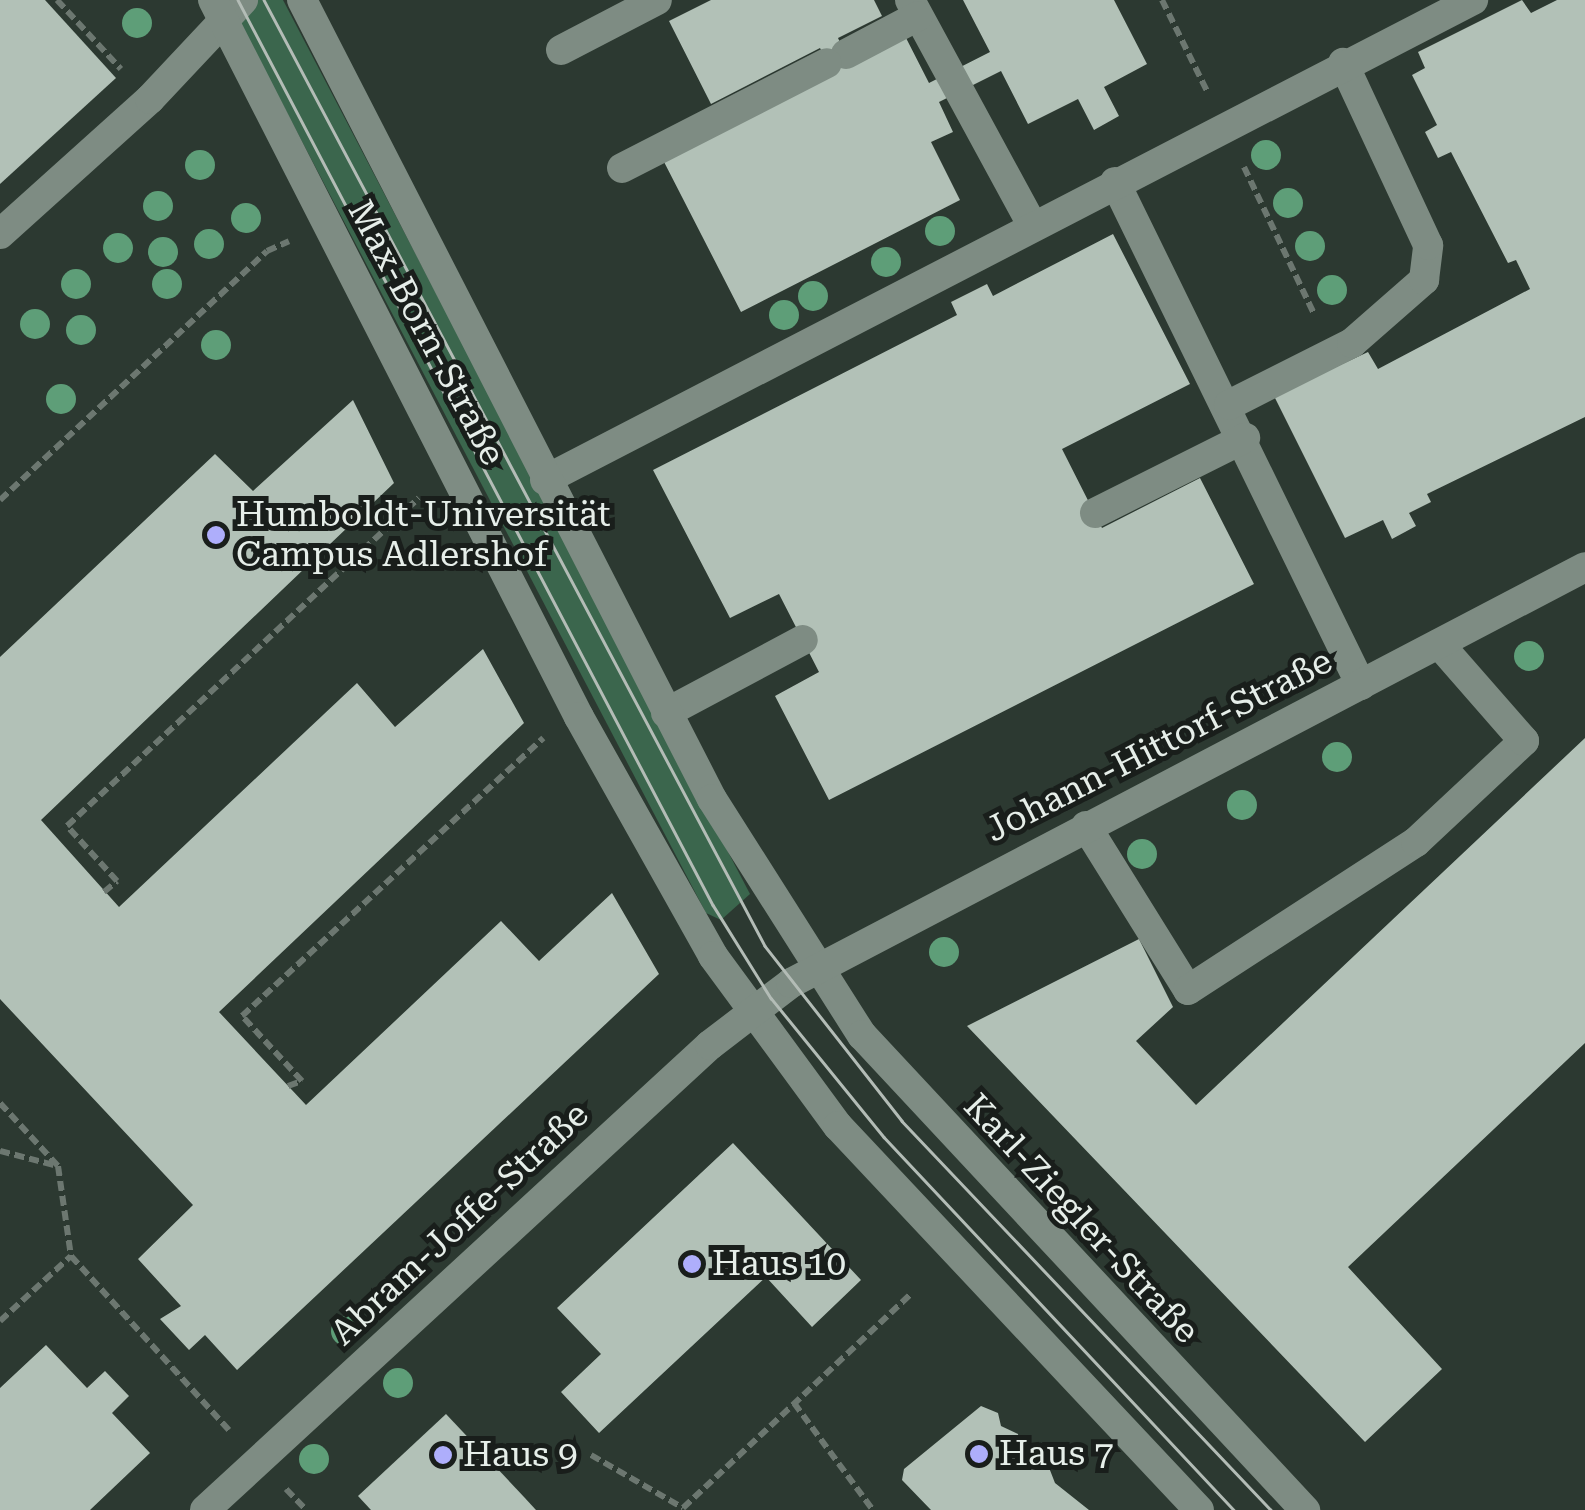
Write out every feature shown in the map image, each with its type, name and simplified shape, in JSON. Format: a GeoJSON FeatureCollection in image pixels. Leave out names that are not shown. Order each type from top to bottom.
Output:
{"type":"FeatureCollection","features":[{"type":"Feature","properties":{"kind":"street","name":"Max-Born-Straße"},"geometry":{"type":"LineString","coordinates":[[302,0],[666,712],[741,850],[818,967]]}},
{"type":"Feature","properties":{"kind":"street"},"geometry":{"type":"LineString","coordinates":[[560,50],[657,0]]}},
{"type":"Feature","properties":{"kind":"street"},"geometry":{"type":"LineString","coordinates":[[545,480],[1343,63],[1473,0]]}},
{"type":"Feature","properties":{"kind":"street"},"geometry":{"type":"LineString","coordinates":[[0,234],[150,100],[226,5]]}},
{"type":"Feature","properties":{"kind":"street","name":"Max-Born-Straße"},"geometry":{"type":"LineString","coordinates":[[226,5],[326,222],[458,473],[579,717],[677,898],[761,1005]]}},
{"type":"Feature","properties":{"kind":"street"},"geometry":{"type":"LineString","coordinates":[[622,168],[836,58],[914,8],[1032,225]]}},
{"type":"Feature","properties":{"kind":"street"},"geometry":{"type":"LineString","coordinates":[[1229,405],[1332,353],[1415,293],[1428,245],[1343,63]]}},
{"type":"Feature","properties":{"kind":"street"},"geometry":{"type":"LineString","coordinates":[[1115,182],[1229,405],[1360,685]]}},
{"type":"Feature","properties":{"kind":"street"},"geometry":{"type":"LineString","coordinates":[[1095,513],[1245,438]]}},
{"type":"Feature","properties":{"kind":"street","name":"Johann-Hittorf-Straße"},"geometry":{"type":"LineString","coordinates":[[761,1005],[818,967],[1585,566]]}},
{"type":"Feature","properties":{"kind":"street"},"geometry":{"type":"LineString","coordinates":[[666,712],[803,640]]}},
{"type":"Feature","properties":{"kind":"street"},"geometry":{"type":"LineString","coordinates":[[1086,826],[1188,990],[1416,842],[1524,741],[1439,644]]}},
{"type":"Feature","properties":{"kind":"street","name":"Karl-Ziegler-Straße"},"geometry":{"type":"LineString","coordinates":[[818,967],[895,1076],[1305,1510]]}},
{"type":"Feature","properties":{"kind":"street"},"geometry":{"type":"LineString","coordinates":[[761,1005],[838,1126],[1199,1510]]}},
{"type":"Feature","properties":{"kind":"street","name":"Abram-Joffe-Straße"},"geometry":{"type":"LineString","coordinates":[[205,1510],[761,1005]]}},
{"type":"Feature","properties":{"kind":"path"},"geometry":{"type":"LineString","coordinates":[[57,0],[150,100]]}},
{"type":"Feature","properties":{"kind":"path"},"geometry":{"type":"LineString","coordinates":[[1162,0],[1332,353]]}},
{"type":"Feature","properties":{"kind":"path"},"geometry":{"type":"LineString","coordinates":[[0,500],[268,251],[326,222]]}},
{"type":"Feature","properties":{"kind":"path"},"geometry":{"type":"LineString","coordinates":[[104,892],[117,881],[68,826],[431,488],[458,473]]}},
{"type":"Feature","properties":{"kind":"path"},"geometry":{"type":"LineString","coordinates":[[288,1086],[302,1081],[242,1016],[550,732],[579,717]]}},
{"type":"Feature","properties":{"kind":"path"},"geometry":{"type":"LineString","coordinates":[[0,1103],[58,1166],[71,1256],[203,1402]]}},
{"type":"Feature","properties":{"kind":"path"},"geometry":{"type":"LineString","coordinates":[[0,1151],[58,1166]]}},
{"type":"Feature","properties":{"kind":"path"},"geometry":{"type":"LineString","coordinates":[[0,1321],[71,1256]]}},
{"type":"Feature","properties":{"kind":"path"},"geometry":{"type":"LineString","coordinates":[[591,1455],[683,1509],[912,1294]]}},
{"type":"Feature","properties":{"kind":"path"},"geometry":{"type":"LineString","coordinates":[[794,1403],[874,1510]]}},
{"type":"Feature","properties":{"kind":"green space"},"geometry":{"type":"Polygon","coordinates":[[[228,0],[283,0],[750,894],[721,920],[706,913],[228,0]]]}},
{"type":"Feature","properties":{"kind":"building"},"geometry":{"type":"Polygon","coordinates":[[[0,0],[45,0],[116,78],[0,184],[0,0]]]}},
{"type":"Feature","properties":{"kind":"building"},"geometry":{"type":"Polygon","coordinates":[[[711,0],[874,0],[882,16],[838,38],[849,62],[904,34],[929,83],[990,52],[963,0],[1114,0],[1147,64],[1104,87],[1119,116],[1094,130],[1078,99],[1028,124],[1001,71],[939,102],[953,132],[931,142],[960,200],[741,312],[662,158],[832,71],[820,48],[711,104],[669,21],[711,0]]]}},
{"type":"Feature","properties":{"kind":"building"},"geometry":{"type":"Polygon","coordinates":[[[1522,0],[1531,13],[1557,0],[1585,0],[1585,417],[1427,494],[1431,502],[1409,513],[1416,526],[1392,539],[1383,520],[1345,538],[1274,396],[1368,352],[1378,369],[1530,289],[1516,260],[1508,263],[1451,152],[1438,158],[1425,132],[1437,125],[1412,75],[1425,68],[1418,52],[1522,0]]]}},
{"type":"Feature","properties":{"kind":"building"},"geometry":{"type":"Polygon","coordinates":[[[1113,234],[1190,384],[1062,449],[1102,528],[1200,478],[1254,584],[829,800],[775,696],[819,672],[779,594],[730,618],[653,470],[957,315],[951,302],[987,284],[993,296],[1113,234]]]}},
{"type":"Feature","properties":{"kind":"building"},"geometry":{"type":"Polygon","coordinates":[[[353,400],[394,483],[41,820],[119,907],[357,683],[395,727],[483,649],[524,723],[219,1012],[306,1105],[501,921],[539,961],[612,893],[659,974],[237,1370],[205,1335],[189,1350],[160,1319],[181,1306],[138,1259],[193,1205],[0,999],[0,657],[215,454],[253,491],[353,400]]]}},
{"type":"Feature","properties":{"kind":"building"},"geometry":{"type":"Polygon","coordinates":[[[1585,738],[1585,1043],[1348,1267],[1442,1369],[1365,1442],[967,1026],[1139,939],[1173,1007],[1136,1041],[1196,1105],[1585,738]]]}},
{"type":"Feature","properties":{"kind":"building","name":"Haus 10"},"geometry":{"type":"Polygon","coordinates":[[[733,1143],[861,1280],[812,1327],[766,1277],[599,1433],[561,1392],[601,1354],[557,1308],[733,1143]]]}},
{"type":"Feature","properties":{"kind":"building"},"geometry":{"type":"Polygon","coordinates":[[[46,1345],[87,1388],[105,1371],[129,1396],[112,1413],[150,1453],[90,1510],[0,1510],[0,1388],[46,1345]]]}},
{"type":"Feature","properties":{"kind":"building","name":"Haus 7"},"geometry":{"type":"Polygon","coordinates":[[[981,1406],[998,1413],[1001,1426],[1018,1434],[1020,1446],[1030,1446],[1038,1465],[1048,1465],[1055,1483],[1089,1510],[931,1510],[902,1480],[904,1469],[981,1406]]]}},
{"type":"Feature","properties":{"kind":"building","name":"Haus 9"},"geometry":{"type":"Polygon","coordinates":[[[446,1414],[536,1510],[371,1510],[358,1496],[446,1414]]]}},
{"type":"Feature","properties":{"kind":"tram line"},"geometry":{"type":"LineString","coordinates":[[238,0],[713,905],[771,998],[884,1137],[1234,1510]]}},
{"type":"Feature","properties":{"kind":"tram line"},"geometry":{"type":"LineString","coordinates":[[264,0],[765,946],[902,1121],[1271,1510]]}},
{"type":"Feature","properties":{"kind":"place","name":"Humboldt-Universität Campus Adlershof"},"geometry":{"type":"Point","coordinates":[216,535]}},
{"type":"Feature","properties":{"kind":"place","name":"Haus 10"},"geometry":{"type":"Point","coordinates":[692,1264]}},
{"type":"Feature","properties":{"kind":"place","name":"Haus 7"},"geometry":{"type":"Point","coordinates":[979,1454]}},
{"type":"Feature","properties":{"kind":"place","name":"Haus 9"},"geometry":{"type":"Point","coordinates":[443,1455]}}]}
